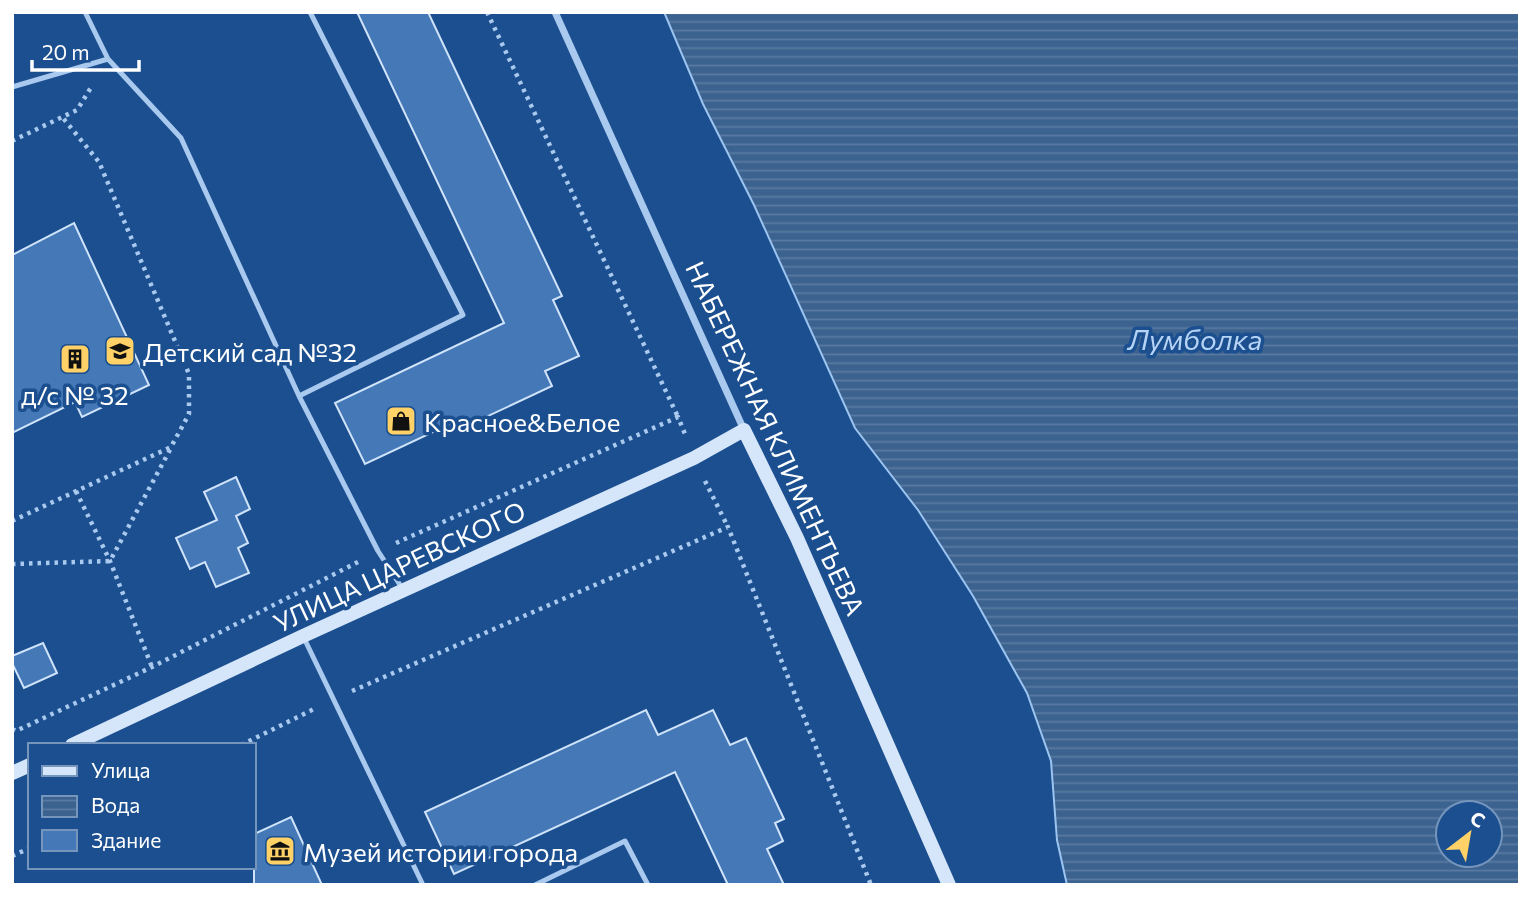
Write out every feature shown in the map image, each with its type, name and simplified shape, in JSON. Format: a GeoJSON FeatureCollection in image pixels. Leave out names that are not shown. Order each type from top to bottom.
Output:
{"type":"FeatureCollection","features":[{"type":"Feature","properties":{"kind":"street","name":"НАБЕРЕЖНАЯ КЛИМЕНТЬЕВА"},"geometry":{"type":"LineString","coordinates":[[555,12],[744,430],[797,538],[949,885]]}},
{"type":"Feature","properties":{"kind":"street","name":"УЛИЦА ЦАРЕВСКОГО"},"geometry":{"type":"LineString","coordinates":[[76,743],[303,636],[694,458],[744,430]]}},
{"type":"Feature","properties":{"kind":"street"},"geometry":{"type":"LineString","coordinates":[[12,773],[28,766]]}},
{"type":"Feature","properties":{"kind":"lane"},"geometry":{"type":"LineString","coordinates":[[85,12],[108,59],[181,138],[299,396],[378,551],[404,590]]}},
{"type":"Feature","properties":{"kind":"lane"},"geometry":{"type":"LineString","coordinates":[[299,396],[463,316],[310,12]]}},
{"type":"Feature","properties":{"kind":"lane"},"geometry":{"type":"LineString","coordinates":[[12,87],[108,59]]}},
{"type":"Feature","properties":{"kind":"lane"},"geometry":{"type":"LineString","coordinates":[[303,636],[423,885]]}},
{"type":"Feature","properties":{"kind":"lane"},"geometry":{"type":"LineString","coordinates":[[535,885],[625,841],[648,885]]}},
{"type":"Feature","properties":{"kind":"path"},"geometry":{"type":"LineString","coordinates":[[487,12],[678,417]]}},
{"type":"Feature","properties":{"kind":"path"},"geometry":{"type":"LineString","coordinates":[[12,141],[77,110],[108,59]]}},
{"type":"Feature","properties":{"kind":"path"},"geometry":{"type":"LineString","coordinates":[[63,118],[99,162],[189,374],[189,414],[110,561]]}},
{"type":"Feature","properties":{"kind":"path"},"geometry":{"type":"LineString","coordinates":[[12,521],[172,447]]}},
{"type":"Feature","properties":{"kind":"path"},"geometry":{"type":"LineString","coordinates":[[76,491],[110,561],[152,667]]}},
{"type":"Feature","properties":{"kind":"path"},"geometry":{"type":"LineString","coordinates":[[245,743],[334,699],[728,527],[871,885]]}},
{"type":"Feature","properties":{"kind":"path"},"geometry":{"type":"LineString","coordinates":[[14,731],[152,667],[378,551]]}},
{"type":"Feature","properties":{"kind":"path"},"geometry":{"type":"LineString","coordinates":[[12,564],[110,561]]}},
{"type":"Feature","properties":{"kind":"path"},"geometry":{"type":"LineString","coordinates":[[12,856],[28,849]]}},
{"type":"Feature","properties":{"kind":"water","name":"Лумболка"},"geometry":{"type":"Polygon","coordinates":[[[664,12],[1520,12],[1520,885],[1067,885],[1057,840],[1051,761],[1027,693],[973,596],[918,510],[855,428],[754,205],[703,104],[664,12]]]}},
{"type":"Feature","properties":{"kind":"building"},"geometry":{"type":"Polygon","coordinates":[[[357,12],[428,12],[562,296],[553,300],[579,356],[545,371],[552,386],[469,425],[465,417],[365,464],[335,403],[504,323],[357,12]]]}},
{"type":"Feature","properties":{"kind":"building","name":"д/с № 32"},"geometry":{"type":"Polygon","coordinates":[[[74,223],[149,385],[82,417],[75,402],[12,433],[12,255],[74,223]]]}},
{"type":"Feature","properties":{"kind":"building"},"geometry":{"type":"Polygon","coordinates":[[[236,477],[250,509],[236,516],[248,543],[238,548],[249,573],[216,587],[205,562],[190,569],[176,538],[217,520],[204,492],[236,477]]]}},
{"type":"Feature","properties":{"kind":"building"},"geometry":{"type":"Polygon","coordinates":[[[43,643],[57,673],[24,688],[12,663],[12,656],[43,643]]]}},
{"type":"Feature","properties":{"kind":"building"},"geometry":{"type":"Polygon","coordinates":[[[646,710],[658,735],[713,710],[730,745],[746,738],[784,819],[775,823],[783,841],[767,849],[784,885],[728,885],[675,772],[454,874],[425,812],[646,710]]]}},
{"type":"Feature","properties":{"kind":"building","name":"Музей истории города"},"geometry":{"type":"Polygon","coordinates":[[[291,817],[322,885],[254,885],[256,833],[291,817]]]}},
{"type":"Feature","properties":{"kind":"place","name":"Детский сад №32"},"geometry":{"type":"Point","coordinates":[120,351]}},
{"type":"Feature","properties":{"kind":"place","name":"д/с № 32"},"geometry":{"type":"Point","coordinates":[75,359]}},
{"type":"Feature","properties":{"kind":"place","name":"Красное&Белое"},"geometry":{"type":"Point","coordinates":[401,421]}},
{"type":"Feature","properties":{"kind":"place","name":"Музей истории города"},"geometry":{"type":"Point","coordinates":[280,851]}}]}
